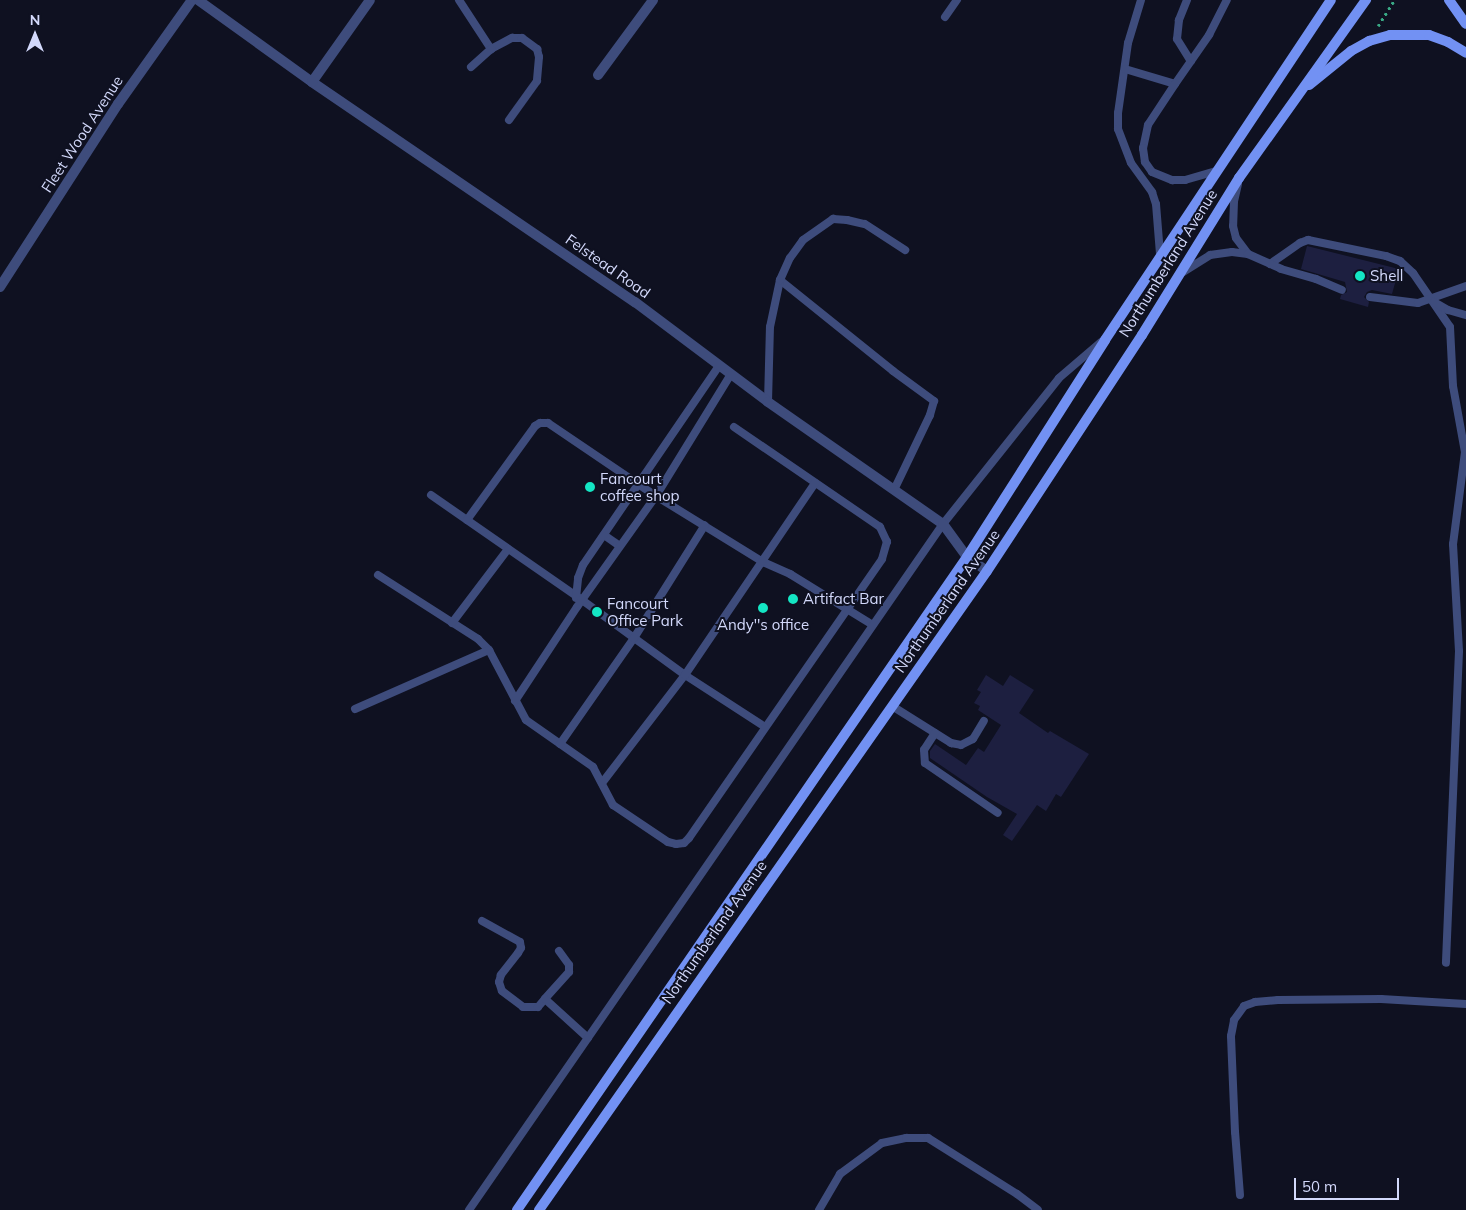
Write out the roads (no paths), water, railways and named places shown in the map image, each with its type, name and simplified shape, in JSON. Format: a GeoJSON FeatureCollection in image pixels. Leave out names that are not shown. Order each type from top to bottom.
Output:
{"type":"FeatureCollection","features":[{"type":"Feature","properties":{"kind":"main road","name":"Northumberland Avenue"},"geometry":{"type":"LineString","coordinates":[[516,1210],[968,557],[1160,254],[1218,171],[1331,0]]}},
{"type":"Feature","properties":{"kind":"main road","name":"Northumberland Avenue"},"geometry":{"type":"LineString","coordinates":[[539,1210],[988,571],[1179,275],[1239,178],[1366,0]]}},
{"type":"Feature","properties":{"kind":"main road"},"geometry":{"type":"LineString","coordinates":[[1449,0],[1466,24]]}},
{"type":"Feature","properties":{"kind":"main road"},"geometry":{"type":"LineString","coordinates":[[1298,95],[1351,51],[1369,41],[1390,35],[1429,35],[1448,42],[1466,53]]}},
{"type":"Feature","properties":{"kind":"street","name":"Fleet Wood Avenue"},"geometry":{"type":"LineString","coordinates":[[0,287],[118,104],[192,0]]}},
{"type":"Feature","properties":{"kind":"street","name":"Felstead Road"},"geometry":{"type":"LineString","coordinates":[[198,0],[312,82],[635,302],[768,402],[943,524],[968,557],[988,571]]}},
{"type":"Feature","properties":{"kind":"street"},"geometry":{"type":"LineString","coordinates":[[312,82],[370,0]]}},
{"type":"Feature","properties":{"kind":"street"},"geometry":{"type":"LineString","coordinates":[[598,75],[653,0]]}},
{"type":"Feature","properties":{"kind":"lane"},"geometry":{"type":"LineString","coordinates":[[458,0],[491,49]]}},
{"type":"Feature","properties":{"kind":"lane"},"geometry":{"type":"LineString","coordinates":[[945,17],[957,0]]}},
{"type":"Feature","properties":{"kind":"lane"},"geometry":{"type":"LineString","coordinates":[[1141,0],[1128,43],[1118,113],[1118,129],[1131,163],[1152,192],[1156,204],[1160,254]]}},
{"type":"Feature","properties":{"kind":"lane"},"geometry":{"type":"LineString","coordinates":[[1188,0],[1179,20],[1177,39],[1191,61]]}},
{"type":"Feature","properties":{"kind":"lane"},"geometry":{"type":"LineString","coordinates":[[1218,171],[1185,180],[1172,180],[1152,172],[1145,162],[1143,148],[1148,125],[1209,35],[1227,0]]}},
{"type":"Feature","properties":{"kind":"lane"},"geometry":{"type":"LineString","coordinates":[[471,67],[491,49],[512,38],[522,38],[532,43],[537,49],[540,57],[537,81],[509,120]]}},
{"type":"Feature","properties":{"kind":"lane"},"geometry":{"type":"LineString","coordinates":[[1125,69],[1175,84]]}},
{"type":"Feature","properties":{"kind":"lane"},"geometry":{"type":"LineString","coordinates":[[1239,178],[1234,201],[1233,226],[1236,238],[1248,254]]}},
{"type":"Feature","properties":{"kind":"lane"},"geometry":{"type":"LineString","coordinates":[[768,402],[770,327],[780,280],[790,258],[803,240],[833,219],[865,224],[905,250]]}},
{"type":"Feature","properties":{"kind":"lane"},"geometry":{"type":"LineString","coordinates":[[1270,264],[1300,242],[1308,240],[1360,249],[1400,261],[1413,273],[1450,327],[1453,386],[1465,452],[1453,544],[1459,651],[1446,963]]}},
{"type":"Feature","properties":{"kind":"lane"},"geometry":{"type":"LineString","coordinates":[[1179,275],[1210,255],[1232,252],[1248,254],[1342,290]]}},
{"type":"Feature","properties":{"kind":"lane"},"geometry":{"type":"LineString","coordinates":[[780,280],[934,401],[894,490]]}},
{"type":"Feature","properties":{"kind":"lane"},"geometry":{"type":"LineString","coordinates":[[1370,297],[1418,303],[1466,286]]}},
{"type":"Feature","properties":{"kind":"lane"},"geometry":{"type":"LineString","coordinates":[[1430,299],[1448,310],[1466,315]]}},
{"type":"Feature","properties":{"kind":"lane"},"geometry":{"type":"LineString","coordinates":[[469,1210],[943,524],[1059,378],[1105,340]]}},
{"type":"Feature","properties":{"kind":"lane"},"geometry":{"type":"LineString","coordinates":[[515,700],[577,607],[579,598],[578,578],[583,566],[719,366]]}},
{"type":"Feature","properties":{"kind":"lane"},"geometry":{"type":"LineString","coordinates":[[579,598],[656,496],[731,374]]}},
{"type":"Feature","properties":{"kind":"lane"},"geometry":{"type":"LineString","coordinates":[[467,520],[535,426],[540,423],[553,425],[638,485],[763,562],[790,574],[873,625]]}},
{"type":"Feature","properties":{"kind":"lane"},"geometry":{"type":"LineString","coordinates":[[378,575],[478,639],[489,650],[526,720],[593,767],[613,805],[640,825],[668,842],[676,844],[684,842],[689,838],[882,559],[887,542],[885,534],[880,527],[734,427]]}},
{"type":"Feature","properties":{"kind":"lane"},"geometry":{"type":"LineString","coordinates":[[602,783],[685,675],[815,483]]}},
{"type":"Feature","properties":{"kind":"lane"},"geometry":{"type":"LineString","coordinates":[[430,495],[579,598],[685,675],[765,727]]}},
{"type":"Feature","properties":{"kind":"lane"},"geometry":{"type":"LineString","coordinates":[[560,744],[634,638],[705,525]]}},
{"type":"Feature","properties":{"kind":"lane"},"geometry":{"type":"LineString","coordinates":[[604,534],[620,546]]}},
{"type":"Feature","properties":{"kind":"lane"},"geometry":{"type":"LineString","coordinates":[[452,623],[508,549]]}},
{"type":"Feature","properties":{"kind":"lane"},"geometry":{"type":"LineString","coordinates":[[355,709],[489,650]]}},
{"type":"Feature","properties":{"kind":"lane"},"geometry":{"type":"LineString","coordinates":[[892,706],[951,743],[961,745],[973,739],[984,722]]}},
{"type":"Feature","properties":{"kind":"lane"},"geometry":{"type":"LineString","coordinates":[[935,733],[924,750],[925,763],[998,813]]}},
{"type":"Feature","properties":{"kind":"lane"},"geometry":{"type":"LineString","coordinates":[[482,921],[520,942],[518,953],[500,975],[499,982],[502,991],[523,1007],[538,1007],[569,972],[569,965],[559,951]]}},
{"type":"Feature","properties":{"kind":"lane"},"geometry":{"type":"LineString","coordinates":[[1240,1195],[1231,1036],[1234,1020],[1244,1006],[1249,1003],[1278,1000],[1362,999],[1466,1004]]}},
{"type":"Feature","properties":{"kind":"lane"},"geometry":{"type":"LineString","coordinates":[[544,1000],[588,1038]]}},
{"type":"Feature","properties":{"kind":"lane"},"geometry":{"type":"LineString","coordinates":[[819,1210],[840,1174],[882,1143],[906,1138],[928,1138],[1017,1194],[1038,1210]]}},
{"type":"Feature","properties":{"kind":"place","name":"Shell"},"geometry":{"type":"Point","coordinates":[1360,276]}},
{"type":"Feature","properties":{"kind":"place","name":"Fancourt coffee shop"},"geometry":{"type":"Point","coordinates":[590,487]}},
{"type":"Feature","properties":{"kind":"place","name":"Artifact Bar"},"geometry":{"type":"Point","coordinates":[793,599]}},
{"type":"Feature","properties":{"kind":"place","name":"Andy''s office"},"geometry":{"type":"Point","coordinates":[763,608]}},
{"type":"Feature","properties":{"kind":"place","name":"Fancourt Office Park"},"geometry":{"type":"Point","coordinates":[597,612]}}]}
